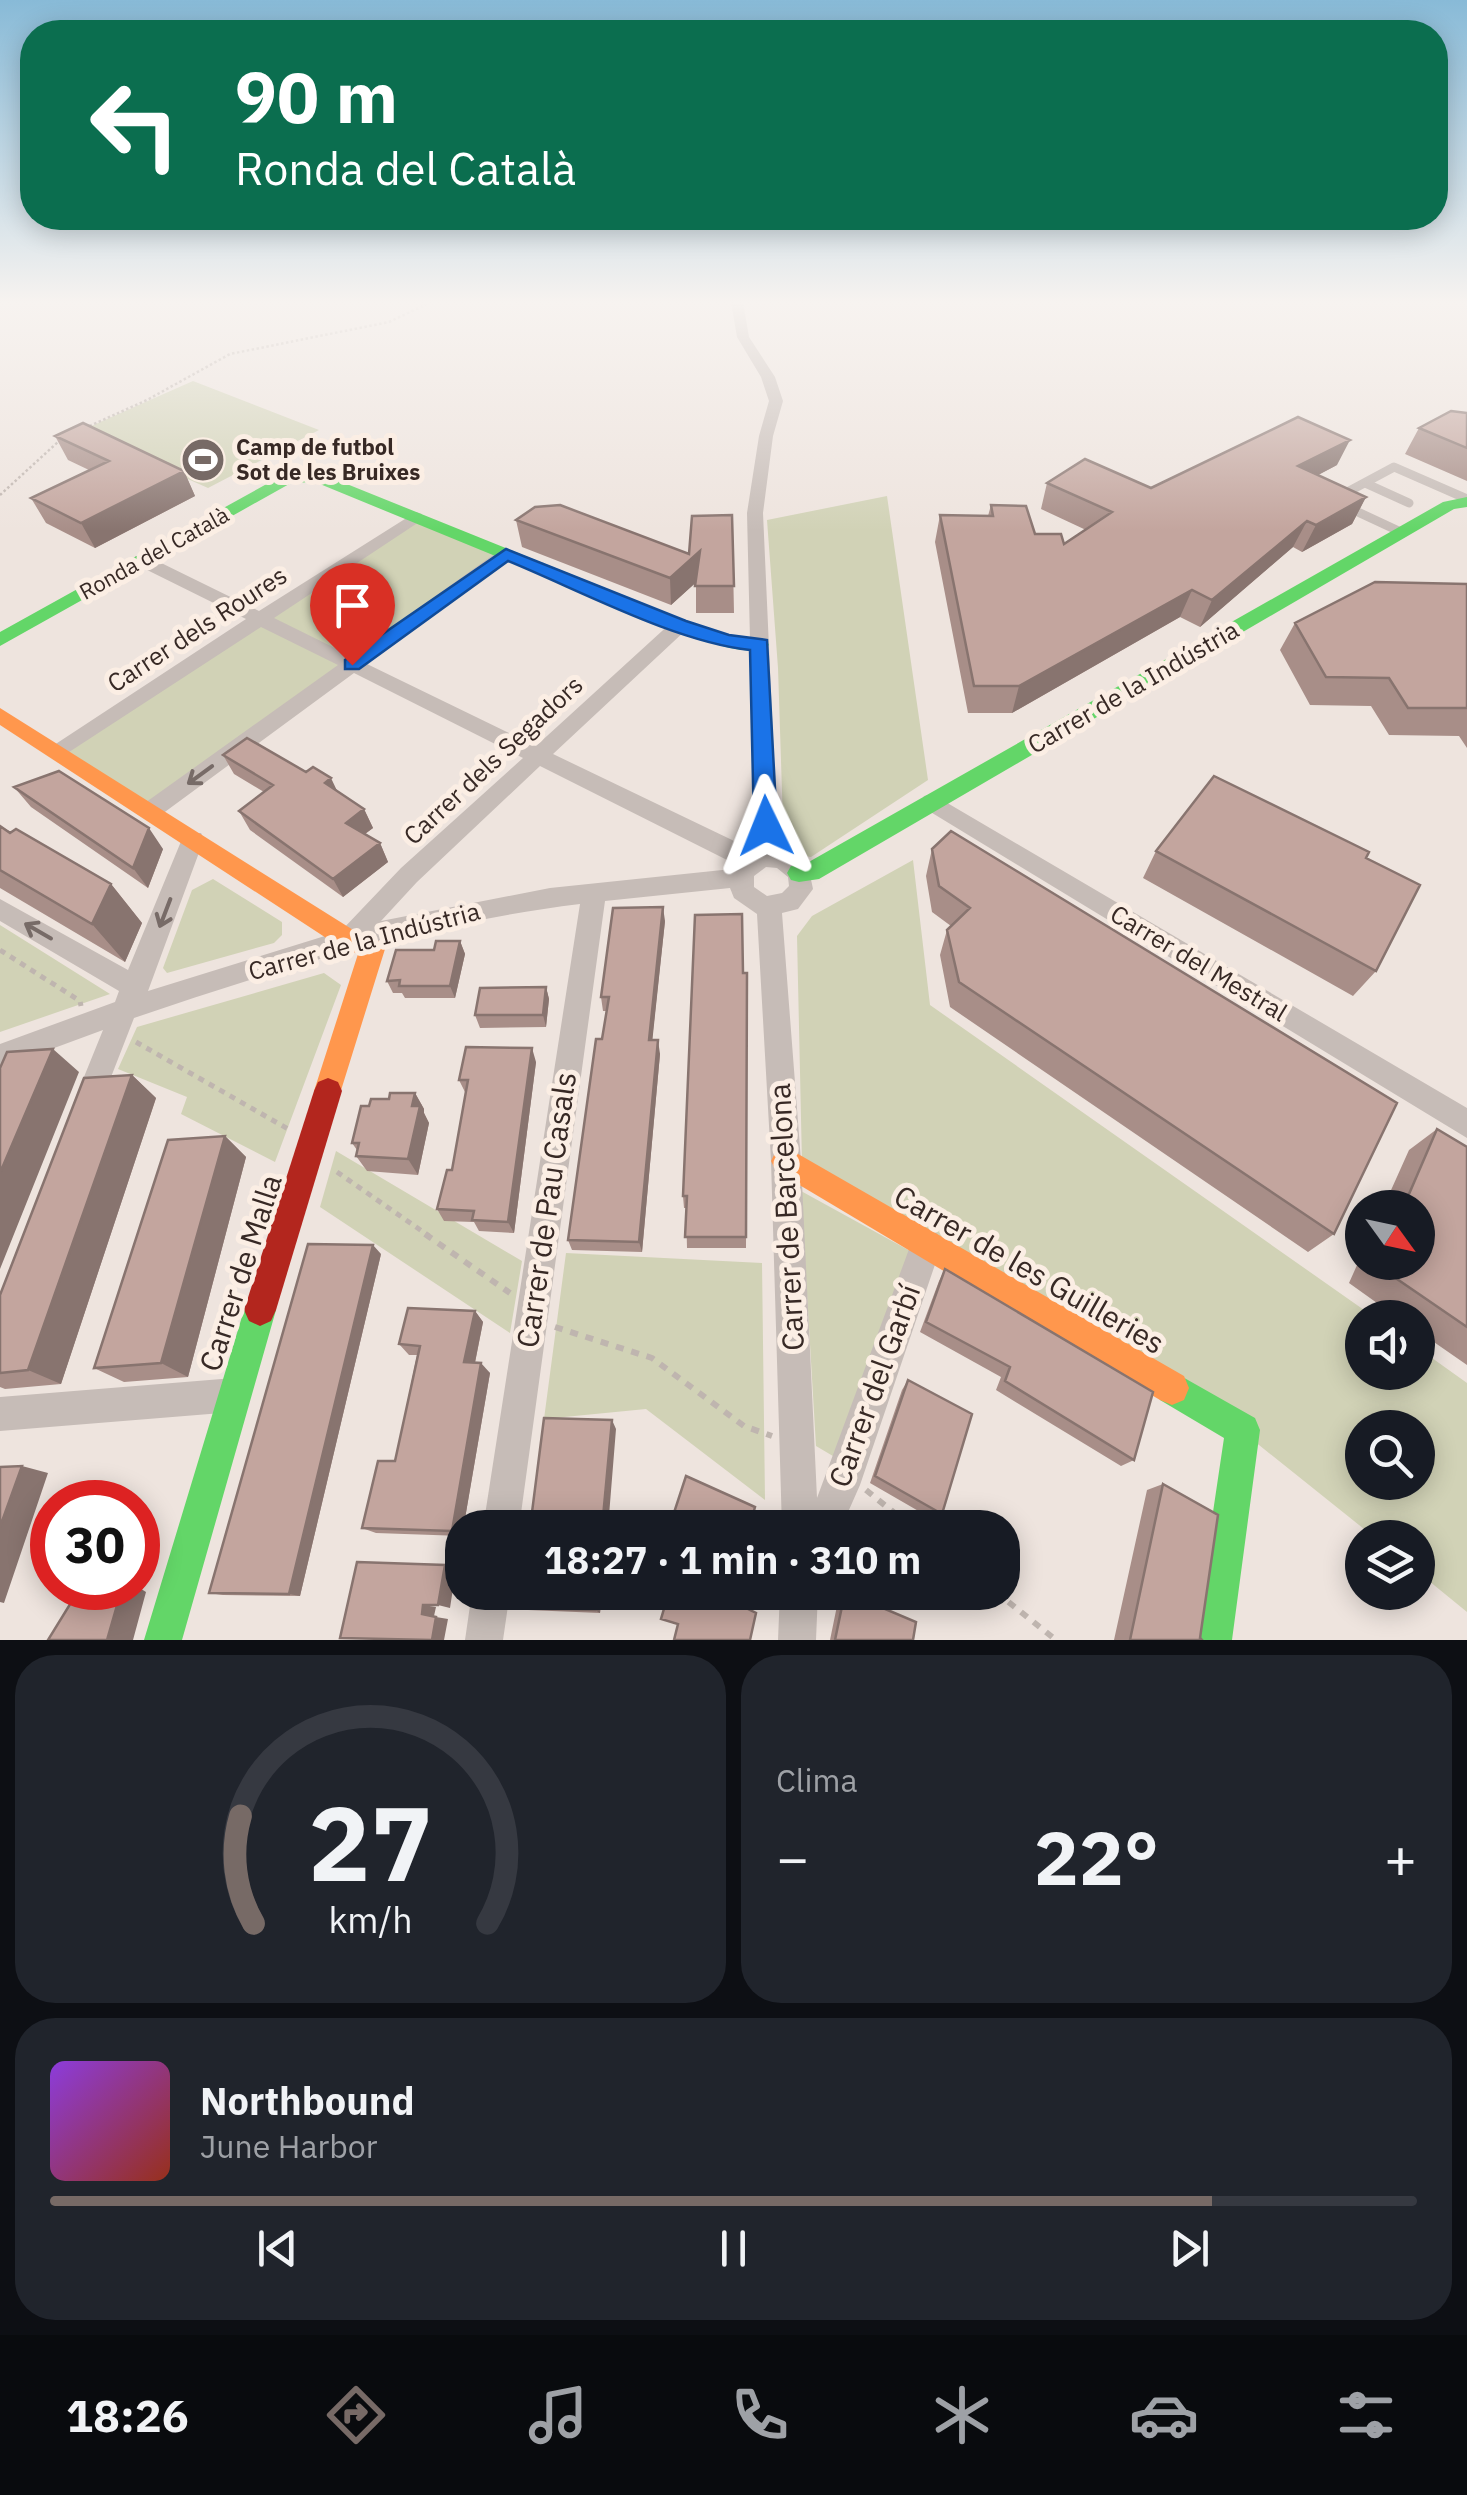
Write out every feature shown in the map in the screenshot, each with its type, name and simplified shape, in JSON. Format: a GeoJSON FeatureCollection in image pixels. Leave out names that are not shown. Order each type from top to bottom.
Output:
{"type":"FeatureCollection","features":[{"type":"Feature","properties":{"kind":"street"},"geometry":{"type":"LineString","coordinates":[[141,560],[753,866],[790,863],[799,873],[801,889],[794,899],[769,907],[745,896],[753,866],[760,645],[755,514],[766,436],[776,401],[769,379]]}},
{"type":"Feature","properties":{"kind":"street","name":"Ronda del Català"},"geometry":{"type":"LineString","coordinates":[[0,640],[295,476],[317,477],[680,625],[726,641],[760,645]]}},
{"type":"Feature","properties":{"kind":"street","name":"Carrer de la Indústria"},"geometry":{"type":"LineString","coordinates":[[799,873],[811,872],[1449,505],[1467,501]]}},
{"type":"Feature","properties":{"kind":"street","name":"Carrer dels Roures"},"geometry":{"type":"LineString","coordinates":[[56,751],[416,518]]}},
{"type":"Feature","properties":{"kind":"street"},"geometry":{"type":"LineString","coordinates":[[150,810],[506,554]]}},
{"type":"Feature","properties":{"kind":"street","name":"Carrer dels Segadors"},"geometry":{"type":"LineString","coordinates":[[349,940],[409,875],[680,625]]}},
{"type":"Feature","properties":{"kind":"street"},"geometry":{"type":"LineString","coordinates":[[6,728],[56,751],[349,940]]}},
{"type":"Feature","properties":{"kind":"street","name":"Carrer del Mestral"},"geometry":{"type":"LineString","coordinates":[[932,802],[1467,1124]]}},
{"type":"Feature","properties":{"kind":"street"},"geometry":{"type":"LineString","coordinates":[[79,1123],[193,838]]}},
{"type":"Feature","properties":{"kind":"street","name":"Carrer de la Indústria"},"geometry":{"type":"LineString","coordinates":[[0,1056],[126,1009],[349,940],[474,912],[753,866]]}},
{"type":"Feature","properties":{"kind":"street","name":"Carrer de Pau Casals"},"geometry":{"type":"LineString","coordinates":[[503,1510],[594,893]]}},
{"type":"Feature","properties":{"kind":"street","name":"Carrer de Barcelona"},"geometry":{"type":"LineString","coordinates":[[769,907],[786,1161],[800,1510]]}},
{"type":"Feature","properties":{"kind":"street"},"geometry":{"type":"LineString","coordinates":[[0,909],[126,1009]]}},
{"type":"Feature","properties":{"kind":"street","name":"Carrer de Malla"},"geometry":{"type":"LineString","coordinates":[[162,1640],[372,949],[349,940]]}},
{"type":"Feature","properties":{"kind":"street","name":"Carrer de les Guilleries"},"geometry":{"type":"LineString","coordinates":[[786,1161],[1243,1430],[1212,1640]]}},
{"type":"Feature","properties":{"kind":"street","name":"Carrer del Garbí"},"geometry":{"type":"LineString","coordinates":[[830,1510],[926,1244]]}},
{"type":"Feature","properties":{"kind":"street"},"geometry":{"type":"LineString","coordinates":[[0,1414],[234,1395]]}},
{"type":"Feature","properties":{"kind":"street"},"geometry":{"type":"LineString","coordinates":[[484,1640],[488,1610]]}},
{"type":"Feature","properties":{"kind":"street"},"geometry":{"type":"LineString","coordinates":[[797,1640],[798,1610]]}},
{"type":"Feature","properties":{"kind":"lane"},"geometry":{"type":"LineString","coordinates":[[1403,533],[1333,500],[1394,467],[1467,501]]}},
{"type":"Feature","properties":{"kind":"lane"},"geometry":{"type":"LineString","coordinates":[[1365,483],[1409,503]]}},
{"type":"Feature","properties":{"kind":"path"},"geometry":{"type":"LineString","coordinates":[[76,432],[182,379]]}},
{"type":"Feature","properties":{"kind":"path"},"geometry":{"type":"LineString","coordinates":[[0,495],[63,439]]}},
{"type":"Feature","properties":{"kind":"path"},"geometry":{"type":"LineString","coordinates":[[0,950],[80,1001],[84,1024]]}},
{"type":"Feature","properties":{"kind":"path"},"geometry":{"type":"LineString","coordinates":[[126,1009],[328,1154],[330,1168],[518,1298],[531,1319],[652,1358],[744,1426],[798,1446]]}},
{"type":"Feature","properties":{"kind":"path"},"geometry":{"type":"LineString","coordinates":[[845,1474],[890,1510]]}},
{"type":"Feature","properties":{"kind":"path"},"geometry":{"type":"LineString","coordinates":[[1018,1610],[1056,1640]]}},
{"type":"Feature","properties":{"kind":"green space","name":"Camp de futbol Sot de les Bruixes"},"geometry":{"type":"Polygon","coordinates":[[[193,381],[319,430],[208,488],[80,431],[193,381]]]}},
{"type":"Feature","properties":{"kind":"green space"},"geometry":{"type":"Polygon","coordinates":[[[887,496],[928,780],[811,857],[784,853],[778,668],[767,520],[887,496]]]}},
{"type":"Feature","properties":{"kind":"green space"},"geometry":{"type":"Polygon","coordinates":[[[416,517],[506,554],[150,811],[56,751],[416,517]]]}},
{"type":"Feature","properties":{"kind":"green space"},"geometry":{"type":"Polygon","coordinates":[[[913,860],[930,1005],[1350,1300],[1345,1300],[1345,1390],[1435,1390],[1435,1360],[1467,1383],[1467,1612],[1435,1586],[1435,1520],[1353,1520],[1259,1445],[802,1163],[797,936],[812,916],[913,860]]]}},
{"type":"Feature","properties":{"kind":"green space"},"geometry":{"type":"Polygon","coordinates":[[[213,879],[282,922],[282,935],[274,943],[167,973],[163,968],[192,890],[213,879]]]}},
{"type":"Feature","properties":{"kind":"green space"},"geometry":{"type":"Polygon","coordinates":[[[0,925],[110,994],[0,1032],[0,925]]]}},
{"type":"Feature","properties":{"kind":"green space"},"geometry":{"type":"Polygon","coordinates":[[[324,973],[341,985],[275,1162],[181,1114],[187,1097],[118,1069],[137,1027],[324,973]]]}},
{"type":"Feature","properties":{"kind":"green space"},"geometry":{"type":"Polygon","coordinates":[[[336,1151],[522,1261],[510,1333],[320,1207],[336,1151]]]}},
{"type":"Feature","properties":{"kind":"green space"},"geometry":{"type":"Polygon","coordinates":[[[801,1191],[912,1252],[838,1459],[816,1446],[801,1191]]]}},
{"type":"Feature","properties":{"kind":"green space"},"geometry":{"type":"Polygon","coordinates":[[[566,1253],[762,1263],[765,1500],[646,1409],[544,1419],[566,1253]]]}},
{"type":"Feature","properties":{"kind":"building"},"geometry":{"type":"Polygon","coordinates":[[[1451,411],[1467,413],[1467,448],[1419,428],[1451,411]]]}},
{"type":"Feature","properties":{"kind":"building"},"geometry":{"type":"Polygon","coordinates":[[[1298,417],[1350,440],[1298,466],[1366,497],[1316,525],[1307,521],[1212,600],[1192,590],[1019,686],[974,686],[940,515],[993,516],[991,505],[1026,506],[1035,534],[1061,534],[1064,544],[1112,512],[1047,483],[1085,459],[1151,488],[1298,417]]]}},
{"type":"Feature","properties":{"kind":"building"},"geometry":{"type":"Polygon","coordinates":[[[83,423],[184,471],[81,523],[31,498],[109,461],[55,436],[83,423]]]}},
{"type":"Feature","properties":{"kind":"building"},"geometry":{"type":"Polygon","coordinates":[[[560,505],[689,554],[692,516],[732,515],[734,586],[695,586],[700,551],[670,578],[516,520],[535,507],[560,505]]]}},
{"type":"Feature","properties":{"kind":"building"},"geometry":{"type":"Polygon","coordinates":[[[1375,582],[1467,584],[1467,708],[1408,708],[1389,678],[1326,677],[1295,623],[1375,582]]]}},
{"type":"Feature","properties":{"kind":"building"},"geometry":{"type":"Polygon","coordinates":[[[247,738],[306,772],[313,767],[331,778],[325,783],[364,809],[346,823],[380,843],[333,879],[239,811],[273,785],[223,755],[247,738]]]}},
{"type":"Feature","properties":{"kind":"building"},"geometry":{"type":"Polygon","coordinates":[[[59,771],[149,828],[133,868],[14,787],[59,771]]]}},
{"type":"Feature","properties":{"kind":"building"},"geometry":{"type":"Polygon","coordinates":[[[1214,776],[1369,852],[1366,858],[1420,885],[1376,971],[1156,851],[1214,776]]]}},
{"type":"Feature","properties":{"kind":"building"},"geometry":{"type":"Polygon","coordinates":[[[0,826],[10,833],[16,829],[111,884],[92,924],[0,870],[0,826]]]}},
{"type":"Feature","properties":{"kind":"building"},"geometry":{"type":"Polygon","coordinates":[[[951,831],[1397,1103],[1355,1190],[1345,1190],[1345,1211],[1334,1234],[959,982],[947,930],[970,908],[939,886],[932,849],[951,831]]]}},
{"type":"Feature","properties":{"kind":"building"},"geometry":{"type":"Polygon","coordinates":[[[663,907],[649,1040],[658,1040],[639,1242],[568,1240],[596,1039],[602,1039],[609,997],[601,997],[613,908],[663,907]]]}},
{"type":"Feature","properties":{"kind":"building"},"geometry":{"type":"Polygon","coordinates":[[[742,914],[743,973],[747,973],[746,1237],[685,1237],[687,1196],[683,1196],[695,915],[742,914]]]}},
{"type":"Feature","properties":{"kind":"building"},"geometry":{"type":"Polygon","coordinates":[[[436,941],[460,941],[450,986],[399,986],[400,980],[387,981],[396,950],[434,950],[436,941]]]}},
{"type":"Feature","properties":{"kind":"building"},"geometry":{"type":"Polygon","coordinates":[[[546,987],[543,1015],[475,1015],[480,988],[546,987]]]}},
{"type":"Feature","properties":{"kind":"building"},"geometry":{"type":"Polygon","coordinates":[[[466,1047],[532,1048],[508,1222],[472,1220],[474,1211],[437,1209],[447,1170],[452,1170],[468,1080],[459,1080],[466,1047]]]}},
{"type":"Feature","properties":{"kind":"building"},"geometry":{"type":"Polygon","coordinates":[[[53,1049],[0,1173],[0,1068],[7,1052],[53,1049]]]}},
{"type":"Feature","properties":{"kind":"building"},"geometry":{"type":"Polygon","coordinates":[[[132,1075],[28,1370],[0,1373],[0,1295],[84,1078],[132,1075]]]}},
{"type":"Feature","properties":{"kind":"building"},"geometry":{"type":"Polygon","coordinates":[[[390,1093],[415,1093],[412,1106],[420,1106],[408,1159],[356,1156],[359,1143],[352,1143],[361,1106],[369,1106],[371,1099],[389,1099],[390,1093]]]}},
{"type":"Feature","properties":{"kind":"building"},"geometry":{"type":"Polygon","coordinates":[[[1437,1129],[1467,1147],[1467,1327],[1435,1305],[1435,1300],[1428,1300],[1398,1280],[1435,1280],[1435,1190],[1411,1190],[1437,1129]]]}},
{"type":"Feature","properties":{"kind":"building"},"geometry":{"type":"Polygon","coordinates":[[[225,1136],[161,1363],[94,1368],[168,1140],[225,1136]]]}},
{"type":"Feature","properties":{"kind":"building"},"geometry":{"type":"Polygon","coordinates":[[[308,1244],[373,1245],[289,1594],[209,1593],[308,1244]]]}},
{"type":"Feature","properties":{"kind":"building"},"geometry":{"type":"Polygon","coordinates":[[[945,1269],[1153,1392],[1134,1460],[1005,1381],[1010,1367],[926,1322],[945,1269]]]}},
{"type":"Feature","properties":{"kind":"building"},"geometry":{"type":"Polygon","coordinates":[[[408,1308],[475,1311],[464,1362],[481,1363],[456,1510],[445,1510],[445,1531],[362,1528],[378,1461],[395,1461],[420,1346],[399,1344],[408,1308]]]}},
{"type":"Feature","properties":{"kind":"building"},"geometry":{"type":"Polygon","coordinates":[[[908,1380],[972,1414],[943,1510],[935,1510],[875,1476],[908,1380]]]}},
{"type":"Feature","properties":{"kind":"building"},"geometry":{"type":"Polygon","coordinates":[[[544,1418],[612,1420],[604,1510],[532,1510],[544,1418]]]}},
{"type":"Feature","properties":{"kind":"building"},"geometry":{"type":"Polygon","coordinates":[[[22,1466],[0,1527],[0,1467],[22,1466]]]}},
{"type":"Feature","properties":{"kind":"building"},"geometry":{"type":"Polygon","coordinates":[[[686,1476],[755,1507],[754,1510],[675,1510],[686,1476]]]}},
{"type":"Feature","properties":{"kind":"building"},"geometry":{"type":"Polygon","coordinates":[[[1163,1484],[1218,1515],[1202,1640],[1130,1640],[1163,1484]]]}},
{"type":"Feature","properties":{"kind":"building"},"geometry":{"type":"Polygon","coordinates":[[[357,1562],[445,1565],[438,1605],[423,1605],[422,1614],[436,1617],[432,1640],[340,1638],[357,1562]]]}},
{"type":"Feature","properties":{"kind":"building"},"geometry":{"type":"Polygon","coordinates":[[[66,1610],[116,1610],[107,1640],[48,1640],[66,1610]]]}},
{"type":"Feature","properties":{"kind":"building"},"geometry":{"type":"Polygon","coordinates":[[[664,1610],[756,1613],[750,1640],[674,1640],[678,1624],[661,1619],[664,1610]]]}},
{"type":"Feature","properties":{"kind":"building"},"geometry":{"type":"Polygon","coordinates":[[[841,1610],[888,1610],[916,1622],[913,1640],[835,1640],[841,1610]]]}},
{"type":"Feature","properties":{"kind":"traffic: fast"},"geometry":{"type":"LineString","coordinates":[[0,640],[287,479],[317,477],[680,625],[726,641],[760,645]]}},
{"type":"Feature","properties":{"kind":"traffic: fast"},"geometry":{"type":"LineString","coordinates":[[799,873],[811,872],[1449,505],[1467,502]]}},
{"type":"Feature","properties":{"kind":"traffic: fast"},"geometry":{"type":"LineString","coordinates":[[163,1640],[260,1310]]}},
{"type":"Feature","properties":{"kind":"traffic: fast"},"geometry":{"type":"LineString","coordinates":[[1172,1388],[1243,1430],[1213,1640]]}},
{"type":"Feature","properties":{"kind":"traffic: slow"},"geometry":{"type":"LineString","coordinates":[[0,715],[349,940],[372,949],[328,1091]]}},
{"type":"Feature","properties":{"kind":"traffic: slow"},"geometry":{"type":"LineString","coordinates":[[786,1161],[1172,1388]]}},
{"type":"Feature","properties":{"kind":"traffic: jam"},"geometry":{"type":"LineString","coordinates":[[260,1310],[328,1091]]}},
{"type":"Feature","properties":{"kind":"place","name":"Camp de futbol Sot de les Bruixes"},"geometry":{"type":"Point","coordinates":[203,460]}},
{"type":"Feature","properties":{"kind":"route"},"geometry":{"type":"LineString","coordinates":[[352,665],[506,554],[680,625],[726,641],[760,645],[766,826]]}}]}
